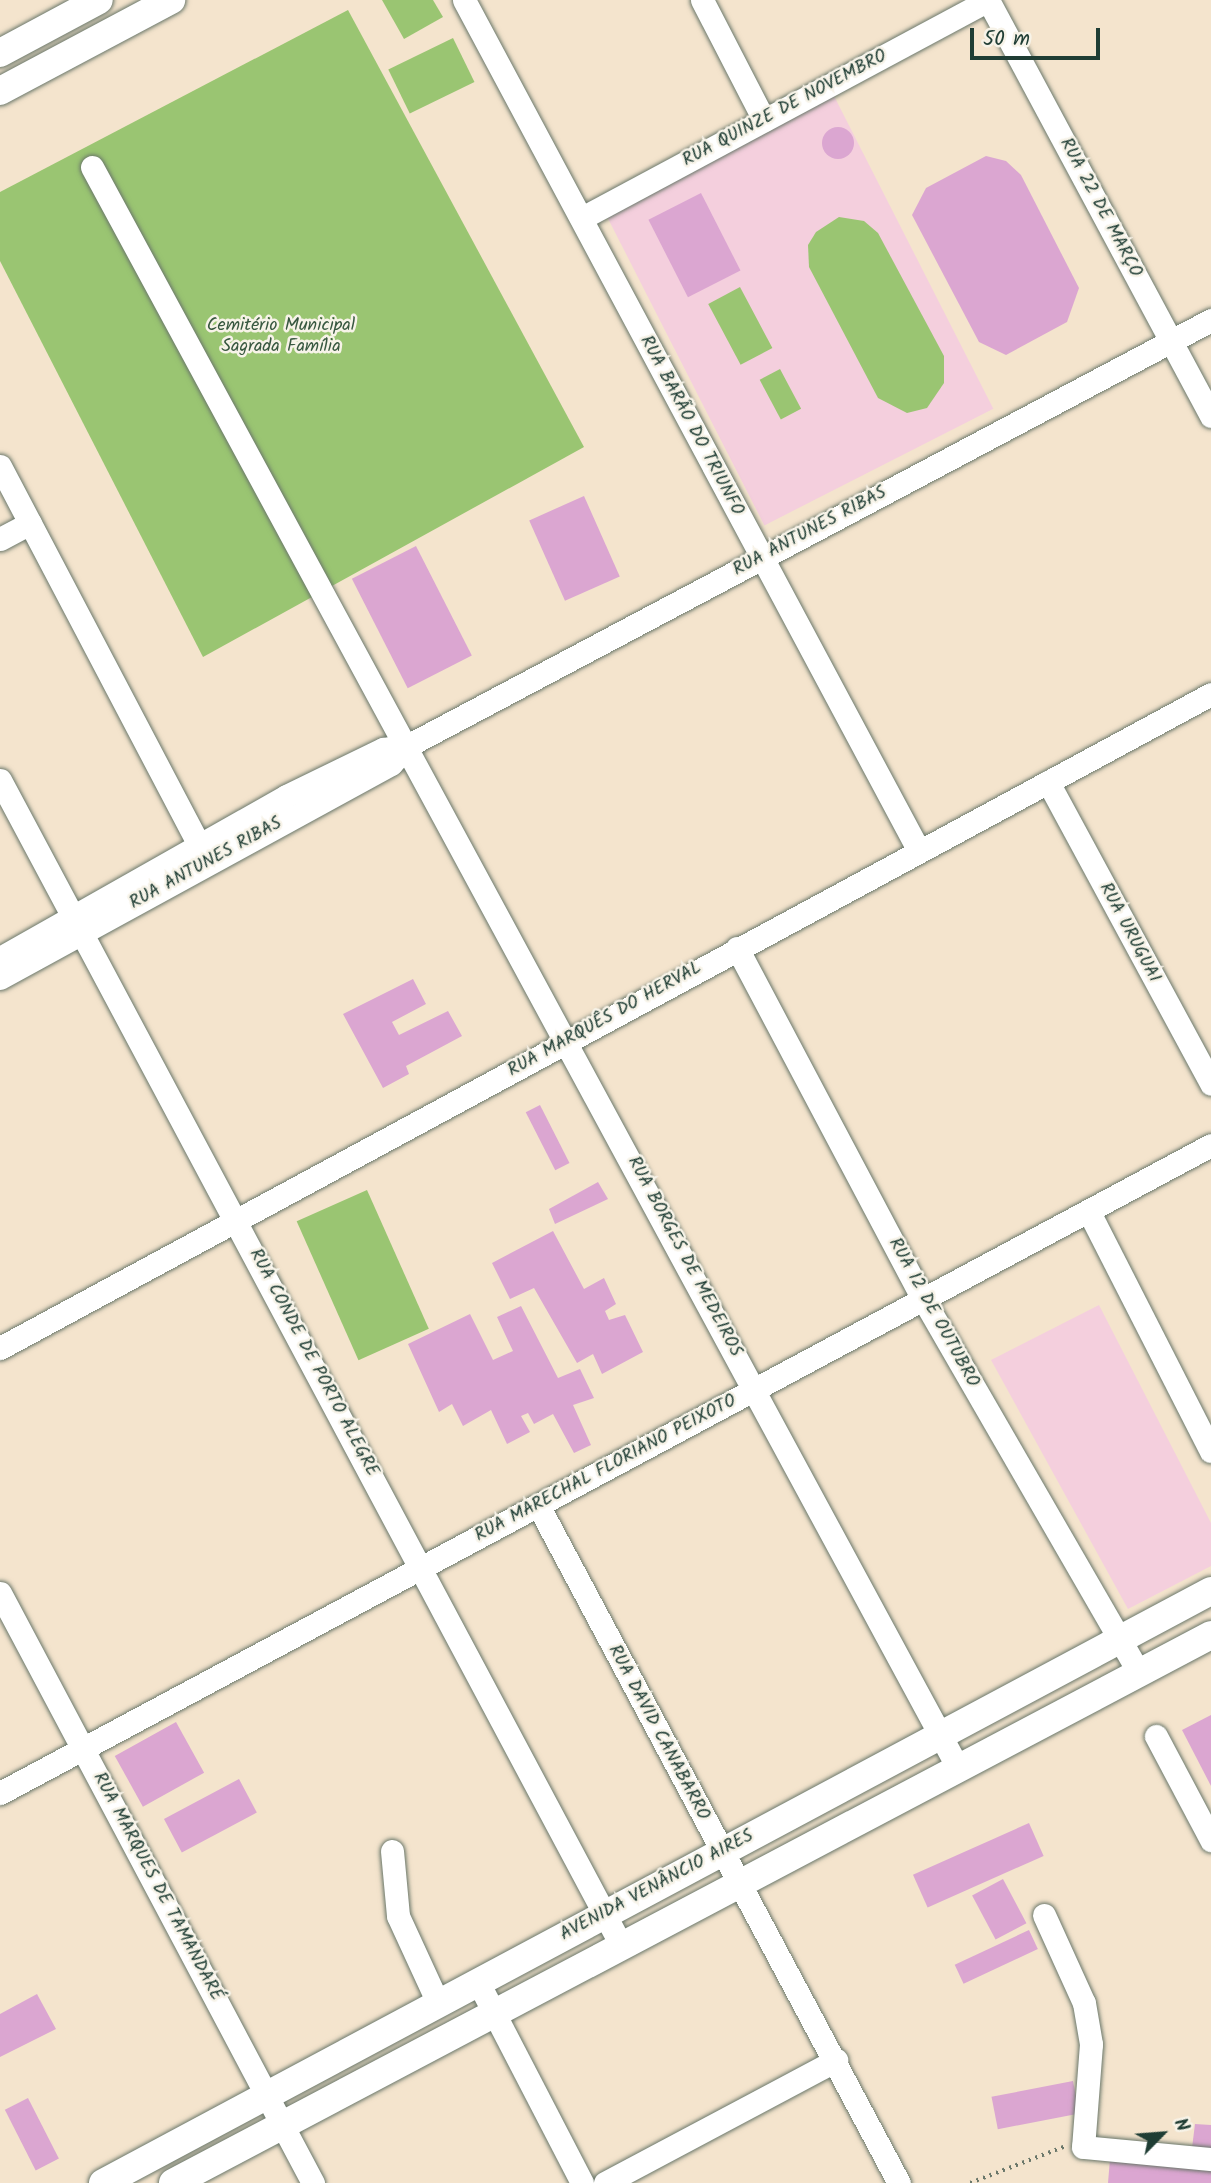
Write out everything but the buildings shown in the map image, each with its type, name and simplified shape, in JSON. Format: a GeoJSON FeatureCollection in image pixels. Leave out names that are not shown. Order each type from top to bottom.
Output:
{"type":"FeatureCollection","features":[{"type":"Feature","properties":{"kind":"main road"},"geometry":{"type":"LineString","coordinates":[[0,53],[99,0]]}},
{"type":"Feature","properties":{"kind":"main road"},"geometry":{"type":"LineString","coordinates":[[0,91],[171,0]]}},
{"type":"Feature","properties":{"kind":"main road","name":"AVENIDA VENÂNCIO AIRES"},"geometry":{"type":"LineString","coordinates":[[103,2183],[721,1853],[939,1732],[1211,1591]]}},
{"type":"Feature","properties":{"kind":"main road","name":"AVENIDA VENÂNCIO AIRES"},"geometry":{"type":"LineString","coordinates":[[173,2183],[1211,1636]]}},
{"type":"Feature","properties":{"kind":"main road"},"geometry":{"type":"LineString","coordinates":[[809,1804],[827,1838]]}},
{"type":"Feature","properties":{"kind":"street","name":"RUA BARÃO DO TRIUNFO"},"geometry":{"type":"LineString","coordinates":[[464,0],[919,851]]}},
{"type":"Feature","properties":{"kind":"street"},"geometry":{"type":"LineString","coordinates":[[702,0],[764,120]]}},
{"type":"Feature","properties":{"kind":"street","name":"RUA QUINZE DE NOVEMBRO"},"geometry":{"type":"LineString","coordinates":[[582,218],[988,0]]}},
{"type":"Feature","properties":{"kind":"street","name":"RUA 22 DE MARÇO"},"geometry":{"type":"LineString","coordinates":[[988,0],[1211,416]]}},
{"type":"Feature","properties":{"kind":"street","name":"RUA BORGES DE MEDEIROS"},"geometry":{"type":"LineString","coordinates":[[92,167],[409,745],[958,1768]]}},
{"type":"Feature","properties":{"kind":"street","name":"RUA ANTUNES RIBAS"},"geometry":{"type":"LineString","coordinates":[[0,978],[78,926],[383,749],[409,745],[1211,320]]}},
{"type":"Feature","properties":{"kind":"street"},"geometry":{"type":"LineString","coordinates":[[0,466],[202,853]]}},
{"type":"Feature","properties":{"kind":"street"},"geometry":{"type":"LineString","coordinates":[[0,539],[30,523]]}},
{"type":"Feature","properties":{"kind":"street","name":"RUA MARQUÊS DO HERVAL"},"geometry":{"type":"LineString","coordinates":[[0,1348],[1211,694]]}},
{"type":"Feature","properties":{"kind":"street","name":"RUA CONDE DE PORTO ALEGRE"},"geometry":{"type":"LineString","coordinates":[[0,780],[237,1220],[622,1947]]}},
{"type":"Feature","properties":{"kind":"street","name":"RUA URUGUAI"},"geometry":{"type":"LineString","coordinates":[[1048,782],[1211,1084]]}},
{"type":"Feature","properties":{"kind":"street","name":"RUA ANTUNES RIBAS"},"geometry":{"type":"LineString","coordinates":[[0,958],[78,926]]}},
{"type":"Feature","properties":{"kind":"street","name":"RUA 12 DE OUTUBRO"},"geometry":{"type":"LineString","coordinates":[[737,948],[922,1297],[1139,1673]]}},
{"type":"Feature","properties":{"kind":"street","name":"RUA MARECHAL FLORIANO PEIXOTO"},"geometry":{"type":"LineString","coordinates":[[0,1793],[922,1297],[1090,1214],[1211,1145]]}},
{"type":"Feature","properties":{"kind":"street"},"geometry":{"type":"LineString","coordinates":[[1090,1214],[1211,1451]]}},
{"type":"Feature","properties":{"kind":"street","name":"RUA DAVID CANABARRO"},"geometry":{"type":"LineString","coordinates":[[538,1505],[721,1853],[836,2060],[899,2183]]}},
{"type":"Feature","properties":{"kind":"street","name":"RUA MARQUES DE TAMANDARÉ"},"geometry":{"type":"LineString","coordinates":[[0,1592],[313,2183]]}},
{"type":"Feature","properties":{"kind":"street"},"geometry":{"type":"LineString","coordinates":[[1156,1736],[1211,1840]]}},
{"type":"Feature","properties":{"kind":"street"},"geometry":{"type":"LineString","coordinates":[[393,1851],[398,1916],[438,2003]]}},
{"type":"Feature","properties":{"kind":"street"},"geometry":{"type":"LineString","coordinates":[[1044,1914],[1084,2003],[1091,2044],[1083,2147],[1211,2159]]}},
{"type":"Feature","properties":{"kind":"street"},"geometry":{"type":"LineString","coordinates":[[478,1982],[582,2183]]}},
{"type":"Feature","properties":{"kind":"street"},"geometry":{"type":"LineString","coordinates":[[605,2183],[836,2060]]}},
{"type":"Feature","properties":{"kind":"path"},"geometry":{"type":"LineString","coordinates":[[970,2183],[1014,2162],[1083,2147]]}},
{"type":"Feature","properties":{"kind":"shaded area"},"geometry":{"type":"Polygon","coordinates":[[[834,96],[993,409],[764,525],[605,213],[834,96]]]}},
{"type":"Feature","properties":{"kind":"shaded area"},"geometry":{"type":"Polygon","coordinates":[[[1099,1305],[1211,1523],[1211,1566],[1128,1609],[991,1360],[1099,1305]]]}},
{"type":"Feature","properties":{"kind":"green space"},"geometry":{"type":"Polygon","coordinates":[[[382,0],[433,0],[443,17],[404,39],[382,0]]]}},
{"type":"Feature","properties":{"kind":"green space","name":"Cemitério Municipal Sagrada Família"},"geometry":{"type":"Polygon","coordinates":[[[348,10],[584,447],[203,657],[0,261],[0,192],[348,10]]]}},
{"type":"Feature","properties":{"kind":"green space"},"geometry":{"type":"Polygon","coordinates":[[[453,38],[474,82],[410,114],[388,70],[453,38]]]}},
{"type":"Feature","properties":{"kind":"green space"},"geometry":{"type":"Polygon","coordinates":[[[839,217],[864,221],[878,233],[944,356],[944,383],[927,408],[907,413],[878,398],[809,267],[808,245],[816,232],[839,217]]]}},
{"type":"Feature","properties":{"kind":"green space"},"geometry":{"type":"Polygon","coordinates":[[[740,287],[772,348],[741,365],[708,304],[740,287]]]}},
{"type":"Feature","properties":{"kind":"green space"},"geometry":{"type":"Polygon","coordinates":[[[780,369],[801,409],[781,420],[760,380],[780,369]]]}},
{"type":"Feature","properties":{"kind":"green space"},"geometry":{"type":"Polygon","coordinates":[[[367,1190],[429,1329],[358,1360],[297,1221],[367,1190]]]}}]}
